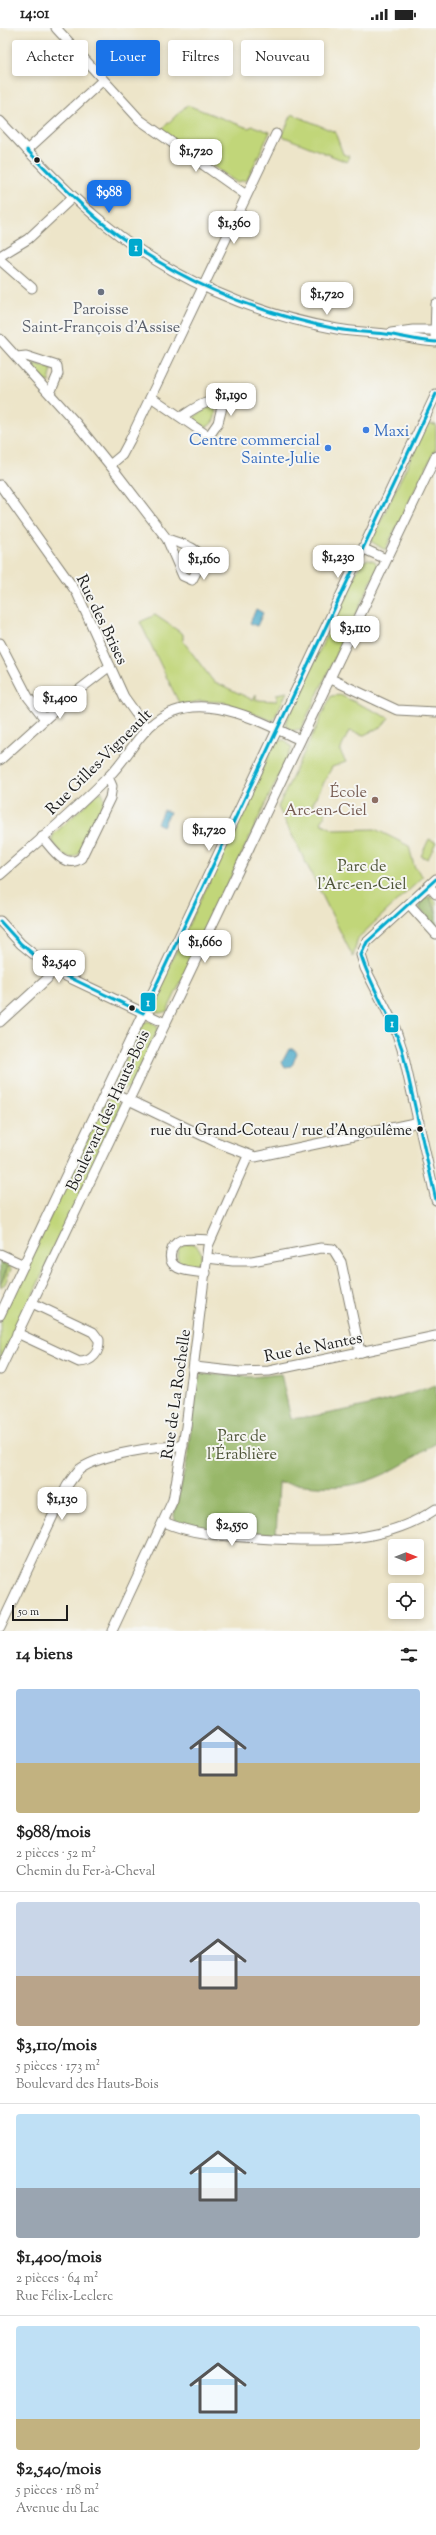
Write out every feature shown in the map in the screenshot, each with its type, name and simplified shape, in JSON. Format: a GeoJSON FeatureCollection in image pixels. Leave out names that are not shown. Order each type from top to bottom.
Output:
{"type":"FeatureCollection","features":[{"type":"Feature","properties":{"kind":"street"},"geometry":{"type":"LineString","coordinates":[[56,28],[102,81],[143,123],[246,195]]}},
{"type":"Feature","properties":{"kind":"street"},"geometry":{"type":"LineString","coordinates":[[28,150],[102,81]]}},
{"type":"Feature","properties":{"kind":"street"},"geometry":{"type":"LineString","coordinates":[[0,121],[73,197],[136,248],[203,286],[246,304],[296,320],[338,329],[386,334],[412,340],[435,342],[436,304]]}},
{"type":"Feature","properties":{"kind":"street"},"geometry":{"type":"LineString","coordinates":[[110,465],[124,452],[276,134]]}},
{"type":"Feature","properties":{"kind":"street"},"geometry":{"type":"LineString","coordinates":[[0,256],[28,239],[73,197]]}},
{"type":"Feature","properties":{"kind":"street"},"geometry":{"type":"LineString","coordinates":[[0,260],[32,288]]}},
{"type":"Feature","properties":{"kind":"street"},"geometry":{"type":"LineString","coordinates":[[386,334],[412,330],[435,330]]}},
{"type":"Feature","properties":{"kind":"street"},"geometry":{"type":"LineString","coordinates":[[0,339],[50,394],[110,465],[166,539],[181,574],[192,580],[202,561],[201,555],[194,549],[166,539]]}},
{"type":"Feature","properties":{"kind":"street"},"geometry":{"type":"LineString","coordinates":[[17,357],[26,356],[57,366],[58,374],[50,394]]}},
{"type":"Feature","properties":{"kind":"street","name":"Boulevard des Hauts-Bois"},"geometry":{"type":"LineString","coordinates":[[0,1315],[4,1296],[24,1265],[108,1090],[436,394]]}},
{"type":"Feature","properties":{"kind":"street"},"geometry":{"type":"LineString","coordinates":[[151,396],[181,417],[210,436],[218,423],[222,407],[218,403],[209,402],[181,417]]}},
{"type":"Feature","properties":{"kind":"street"},"geometry":{"type":"LineString","coordinates":[[427,414],[436,419]]}},
{"type":"Feature","properties":{"kind":"street","name":"Boulevard des Hauts-Bois"},"geometry":{"type":"LineString","coordinates":[[0,1370],[130,1100],[165,1022],[300,740],[331,679],[386,559],[436,456]]}},
{"type":"Feature","properties":{"kind":"street","name":"Rue des Brises"},"geometry":{"type":"LineString","coordinates":[[0,485],[77,593],[126,700],[147,729]]}},
{"type":"Feature","properties":{"kind":"street"},"geometry":{"type":"LineString","coordinates":[[364,549],[386,559]]}},
{"type":"Feature","properties":{"kind":"street"},"geometry":{"type":"LineString","coordinates":[[0,643],[28,697],[45,719]]}},
{"type":"Feature","properties":{"kind":"street"},"geometry":{"type":"LineString","coordinates":[[0,760],[45,719],[110,666]]}},
{"type":"Feature","properties":{"kind":"street"},"geometry":{"type":"LineString","coordinates":[[331,679],[397,710],[436,712]]}},
{"type":"Feature","properties":{"kind":"street","name":"Rue Gilles-Vigneault"},"geometry":{"type":"LineString","coordinates":[[0,875],[108,777],[147,729],[169,714],[205,706],[235,711],[300,740]]}},
{"type":"Feature","properties":{"kind":"street"},"geometry":{"type":"LineString","coordinates":[[42,837],[63,860],[73,862],[81,858],[108,802],[112,786],[108,777]]}},
{"type":"Feature","properties":{"kind":"street"},"geometry":{"type":"LineString","coordinates":[[436,879],[367,942],[361,955],[364,968],[394,1025],[408,1073],[436,1200]]}},
{"type":"Feature","properties":{"kind":"street"},"geometry":{"type":"LineString","coordinates":[[429,886],[436,894]]}},
{"type":"Feature","properties":{"kind":"street"},"geometry":{"type":"LineString","coordinates":[[409,904],[436,934]]}},
{"type":"Feature","properties":{"kind":"street"},"geometry":{"type":"LineString","coordinates":[[0,921],[21,944],[53,970],[165,1022]]}},
{"type":"Feature","properties":{"kind":"street"},"geometry":{"type":"LineString","coordinates":[[0,1022],[47,979],[53,970]]}},
{"type":"Feature","properties":{"kind":"street"},"geometry":{"type":"LineString","coordinates":[[108,1090],[248,1156],[273,1154],[419,1122]]}},
{"type":"Feature","properties":{"kind":"street","name":"Rue de La Rochelle"},"geometry":{"type":"LineString","coordinates":[[112,1631],[164,1522],[176,1486],[195,1367],[210,1240],[248,1156]]}},
{"type":"Feature","properties":{"kind":"street"},"geometry":{"type":"LineString","coordinates":[[206,1273],[180,1269],[172,1262],[171,1253],[173,1246],[182,1240],[210,1240]]}},
{"type":"Feature","properties":{"kind":"street"},"geometry":{"type":"LineString","coordinates":[[208,1258],[247,1262],[322,1248],[333,1248],[341,1262],[360,1352]]}},
{"type":"Feature","properties":{"kind":"street"},"geometry":{"type":"LineString","coordinates":[[0,1254],[24,1265]]}},
{"type":"Feature","properties":{"kind":"street"},"geometry":{"type":"LineString","coordinates":[[17,1333],[80,1362],[92,1359],[98,1350],[99,1340],[93,1332],[32,1303]]}},
{"type":"Feature","properties":{"kind":"street","name":"Rue de Nantes"},"geometry":{"type":"LineString","coordinates":[[195,1367],[261,1372],[436,1336]]}},
{"type":"Feature","properties":{"kind":"street"},"geometry":{"type":"LineString","coordinates":[[0,1628],[67,1486],[78,1471],[98,1461],[150,1448],[183,1446]]}},
{"type":"Feature","properties":{"kind":"street"},"geometry":{"type":"LineString","coordinates":[[164,1522],[181,1529],[201,1534],[324,1542],[354,1539],[386,1531],[435,1512]]}},
{"type":"Feature","properties":{"kind":"green space"},"geometry":{"type":"Polygon","coordinates":[[[187,105],[248,128],[253,126],[270,132],[247,180],[236,182],[161,130],[187,105]]]}},
{"type":"Feature","properties":{"kind":"green space"},"geometry":{"type":"Polygon","coordinates":[[[292,114],[335,132],[343,154],[349,156],[347,162],[282,136],[292,114]]]}},
{"type":"Feature","properties":{"kind":"green space"},"geometry":{"type":"Polygon","coordinates":[[[31,362],[52,369],[49,382],[45,381],[30,364],[31,362]]]}},
{"type":"Feature","properties":{"kind":"green space"},"geometry":{"type":"Polygon","coordinates":[[[209,407],[215,409],[215,414],[214,420],[206,427],[196,422],[194,417],[209,407]]]}},
{"type":"Feature","properties":{"kind":"green space"},"geometry":{"type":"Polygon","coordinates":[[[430,424],[436,425],[436,448],[385,550],[372,542],[372,539],[425,428],[430,424]]]}},
{"type":"Feature","properties":{"kind":"green space"},"geometry":{"type":"Polygon","coordinates":[[[181,550],[196,557],[191,571],[185,570],[179,555],[181,550]]]}},
{"type":"Feature","properties":{"kind":"green space"},"geometry":{"type":"Polygon","coordinates":[[[368,559],[375,561],[378,567],[301,729],[291,731],[286,725],[286,721],[361,563],[368,559]]]}},
{"type":"Feature","properties":{"kind":"green space"},"geometry":{"type":"Polygon","coordinates":[[[155,615],[183,634],[183,641],[213,681],[253,700],[256,694],[256,700],[277,701],[277,694],[287,692],[273,721],[223,702],[200,701],[180,705],[140,622],[155,615]]]}},
{"type":"Feature","properties":{"kind":"green space","name":"Parc de l'Arc-en-Ciel"},"geometry":{"type":"Polygon","coordinates":[[[340,695],[389,718],[382,726],[364,735],[349,731],[340,751],[346,762],[332,767],[312,805],[326,812],[321,823],[334,830],[375,829],[409,846],[414,866],[423,877],[358,938],[353,957],[278,807],[331,696],[340,695]]]}},
{"type":"Feature","properties":{"kind":"green space"},"geometry":{"type":"Polygon","coordinates":[[[285,740],[292,748],[167,1011],[160,1013],[154,1010],[152,1002],[274,744],[278,741],[285,740]]]}},
{"type":"Feature","properties":{"kind":"green space"},"geometry":{"type":"Polygon","coordinates":[[[102,792],[105,800],[79,854],[72,858],[64,856],[52,841],[53,835],[98,793],[102,792]]]}},
{"type":"Feature","properties":{"kind":"green space"},"geometry":{"type":"Polygon","coordinates":[[[429,839],[436,842],[428,859],[421,856],[429,839]]]}},
{"type":"Feature","properties":{"kind":"green space"},"geometry":{"type":"Polygon","coordinates":[[[426,896],[432,897],[436,902],[436,912],[432,902],[421,901],[419,908],[420,901],[426,896]]]}},
{"type":"Feature","properties":{"kind":"green space"},"geometry":{"type":"Polygon","coordinates":[[[430,898],[436,912],[436,927],[419,908],[423,899],[430,898]]]}},
{"type":"Feature","properties":{"kind":"green space"},"geometry":{"type":"Polygon","coordinates":[[[149,1021],[156,1025],[158,1029],[131,1087],[120,1090],[117,1087],[115,1080],[143,1023],[149,1021]]]}},
{"type":"Feature","properties":{"kind":"green space"},"geometry":{"type":"Polygon","coordinates":[[[111,1098],[117,1099],[121,1107],[0,1364],[0,1321],[105,1102],[111,1098]]]}},
{"type":"Feature","properties":{"kind":"green space"},"geometry":{"type":"Polygon","coordinates":[[[189,1243],[198,1246],[201,1255],[198,1264],[189,1267],[180,1264],[177,1255],[180,1246],[189,1243]]]}},
{"type":"Feature","properties":{"kind":"green space"},"geometry":{"type":"Polygon","coordinates":[[[0,1260],[9,1264],[11,1269],[5,1284],[0,1287],[8,1267],[0,1263],[0,1260]]]}},
{"type":"Feature","properties":{"kind":"green space"},"geometry":{"type":"Polygon","coordinates":[[[0,1263],[8,1267],[0,1285],[0,1263]]]}},
{"type":"Feature","properties":{"kind":"green space","name":"Parc de l'Érablière"},"geometry":{"type":"Polygon","coordinates":[[[202,1374],[252,1377],[281,1374],[291,1419],[328,1414],[364,1406],[400,1397],[436,1385],[436,1443],[381,1476],[357,1484],[328,1487],[279,1483],[276,1534],[209,1530],[184,1525],[175,1520],[174,1515],[187,1460],[197,1379],[202,1374]]]}},
{"type":"Feature","properties":{"kind":"water"},"geometry":{"type":"Polygon","coordinates":[[[256,609],[263,613],[257,626],[250,623],[256,609]]]}},
{"type":"Feature","properties":{"kind":"water"},"geometry":{"type":"Polygon","coordinates":[[[163,810],[170,812],[163,826],[157,823],[163,810]]]}},
{"type":"Feature","properties":{"kind":"water"},"geometry":{"type":"Polygon","coordinates":[[[289,1049],[294,1049],[297,1053],[292,1066],[285,1067],[282,1062],[289,1049]]]}},
{"type":"Feature","properties":{"kind":"transit line","name":"1"},"geometry":{"type":"LineString","coordinates":[[27,150],[75,199],[106,226],[159,262],[215,291],[245,303],[306,322],[343,330],[385,334],[436,342]]}},
{"type":"Feature","properties":{"kind":"transit line","name":"1"},"geometry":{"type":"LineString","coordinates":[[0,921],[21,944],[50,968],[143,1013],[436,394]]}},
{"type":"Feature","properties":{"kind":"transit line","name":"1"},"geometry":{"type":"LineString","coordinates":[[436,879],[367,942],[361,955],[370,979],[402,1049],[436,1200]]}},
{"type":"Feature","properties":{"kind":"place","name":"Paroisse Saint-François d'Assise"},"geometry":{"type":"Point","coordinates":[101,292]}},
{"type":"Feature","properties":{"kind":"place","name":"Maxi"},"geometry":{"type":"Point","coordinates":[366,430]}},
{"type":"Feature","properties":{"kind":"place","name":"Centre commercial Sainte-Julie"},"geometry":{"type":"Point","coordinates":[328,448]}},
{"type":"Feature","properties":{"kind":"place","name":"École Arc-en-Ciel"},"geometry":{"type":"Point","coordinates":[375,800]}},
{"type":"Feature","properties":{"kind":"place","name":"rue du Grand-Coteau / rue d'Angoulême"},"geometry":{"type":"Point","coordinates":[420,1129]}}]}
